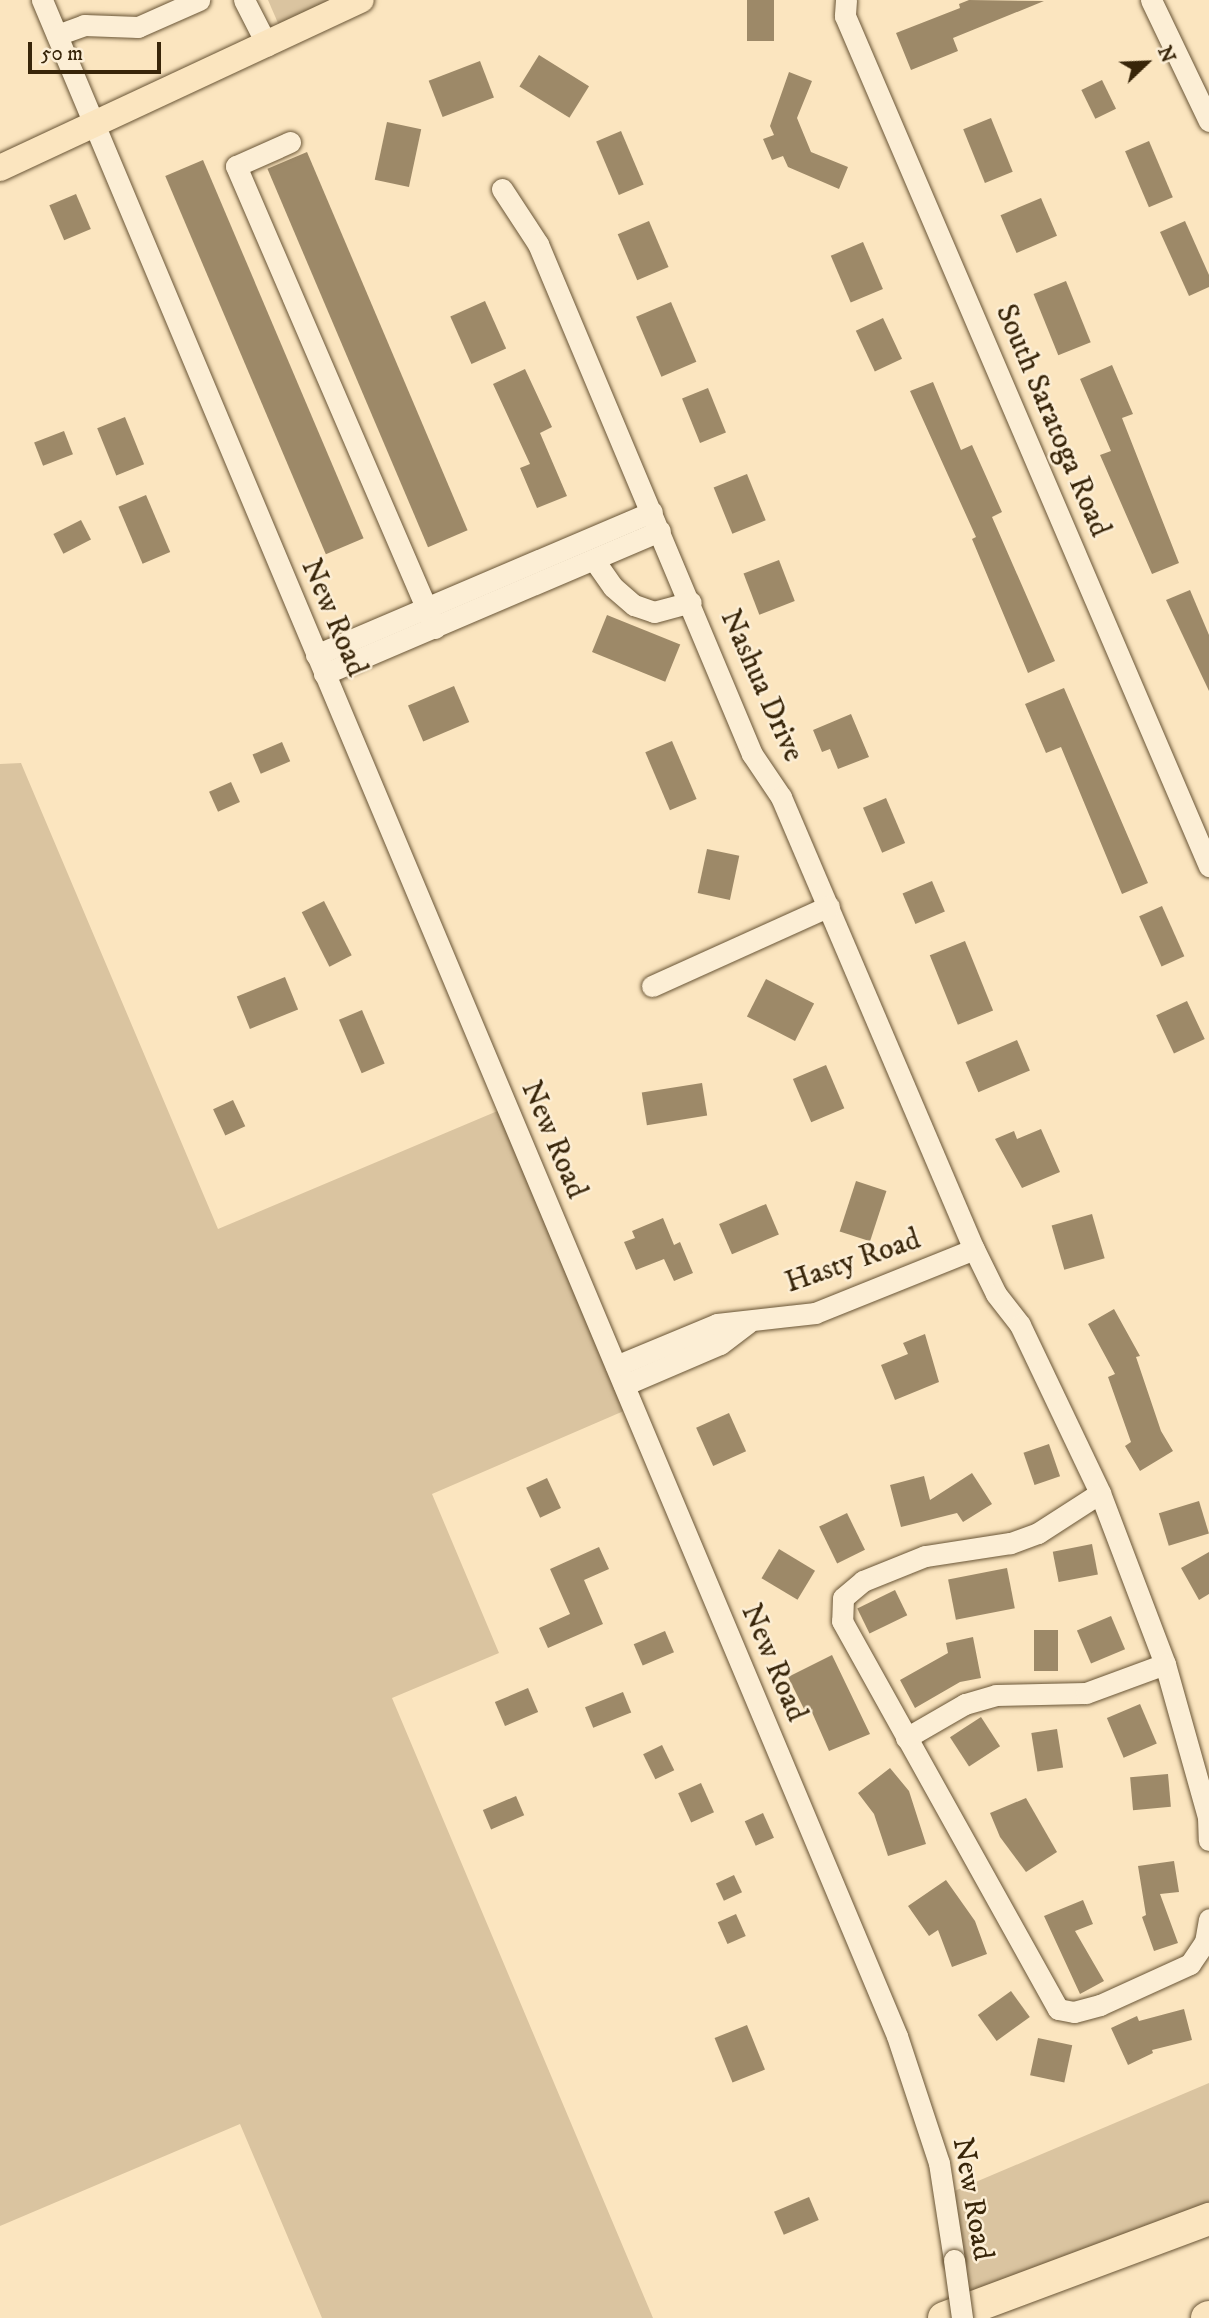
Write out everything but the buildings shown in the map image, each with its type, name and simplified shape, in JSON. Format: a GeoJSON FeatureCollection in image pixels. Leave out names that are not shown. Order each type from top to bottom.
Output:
{"type":"FeatureCollection","features":[{"type":"Feature","properties":{"kind":"highway"},"geometry":{"type":"LineString","coordinates":[[944,2318],[1209,2218]]}},
{"type":"Feature","properties":{"kind":"main road"},"geometry":{"type":"LineString","coordinates":[[0,168],[361,0]]}},
{"type":"Feature","properties":{"kind":"street","name":"New Road"},"geometry":{"type":"LineString","coordinates":[[42,0],[921,2098],[939,2163],[962,2318]]}},
{"type":"Feature","properties":{"kind":"street"},"geometry":{"type":"LineString","coordinates":[[57,35],[84,25],[138,27],[199,0]]}},
{"type":"Feature","properties":{"kind":"street"},"geometry":{"type":"LineString","coordinates":[[244,0],[267,45]]}},
{"type":"Feature","properties":{"kind":"street","name":"South Saratoga Road"},"geometry":{"type":"LineString","coordinates":[[846,0],[845,16],[1209,866]]}},
{"type":"Feature","properties":{"kind":"street"},"geometry":{"type":"LineString","coordinates":[[1151,0],[1209,121]]}},
{"type":"Feature","properties":{"kind":"street"},"geometry":{"type":"LineString","coordinates":[[290,142],[236,166],[431,618]]}},
{"type":"Feature","properties":{"kind":"street","name":"Nashua Drive"},"geometry":{"type":"LineString","coordinates":[[502,189],[538,244],[691,602],[752,754],[781,796],[975,1249],[996,1294],[1020,1325],[1100,1493],[1165,1664],[1208,1817],[1209,1840]]}},
{"type":"Feature","properties":{"kind":"street"},"geometry":{"type":"LineString","coordinates":[[320,664],[656,521]]}},
{"type":"Feature","properties":{"kind":"street"},"geometry":{"type":"LineString","coordinates":[[544,570],[594,560],[656,521]]}},
{"type":"Feature","properties":{"kind":"street"},"geometry":{"type":"LineString","coordinates":[[594,560],[613,587],[634,605],[654,612],[691,602]]}},
{"type":"Feature","properties":{"kind":"street"},"geometry":{"type":"LineString","coordinates":[[652,986],[829,906]]}},
{"type":"Feature","properties":{"kind":"street","name":"Hasty Road"},"geometry":{"type":"LineString","coordinates":[[620,1375],[720,1343],[748,1323],[815,1313],[975,1249]]}},
{"type":"Feature","properties":{"kind":"street"},"geometry":{"type":"LineString","coordinates":[[1100,1493],[1038,1533],[1010,1543],[925,1556],[863,1581],[842,1598],[842,1621],[1058,2009],[1074,2012],[1100,2005],[1190,1964],[1205,1942],[1209,1919]]}},
{"type":"Feature","properties":{"kind":"street"},"geometry":{"type":"LineString","coordinates":[[906,1738],[965,1704],[986,1698],[1086,1693],[1165,1664]]}},
{"type":"Feature","properties":{"kind":"shaded area"},"geometry":{"type":"Polygon","coordinates":[[[268,0],[361,0],[284,37],[268,0]]]}},
{"type":"Feature","properties":{"kind":"shaded area"},"geometry":{"type":"Polygon","coordinates":[[[21,763],[218,1229],[507,1107],[633,1407],[432,1494],[499,1653],[392,1698],[653,2318],[322,2318],[240,2124],[0,2226],[0,764],[21,763]]]}},
{"type":"Feature","properties":{"kind":"shaded area"},"geometry":{"type":"Polygon","coordinates":[[[1209,2083],[1209,2219],[961,2311],[945,2195],[1209,2083]]]}}]}
